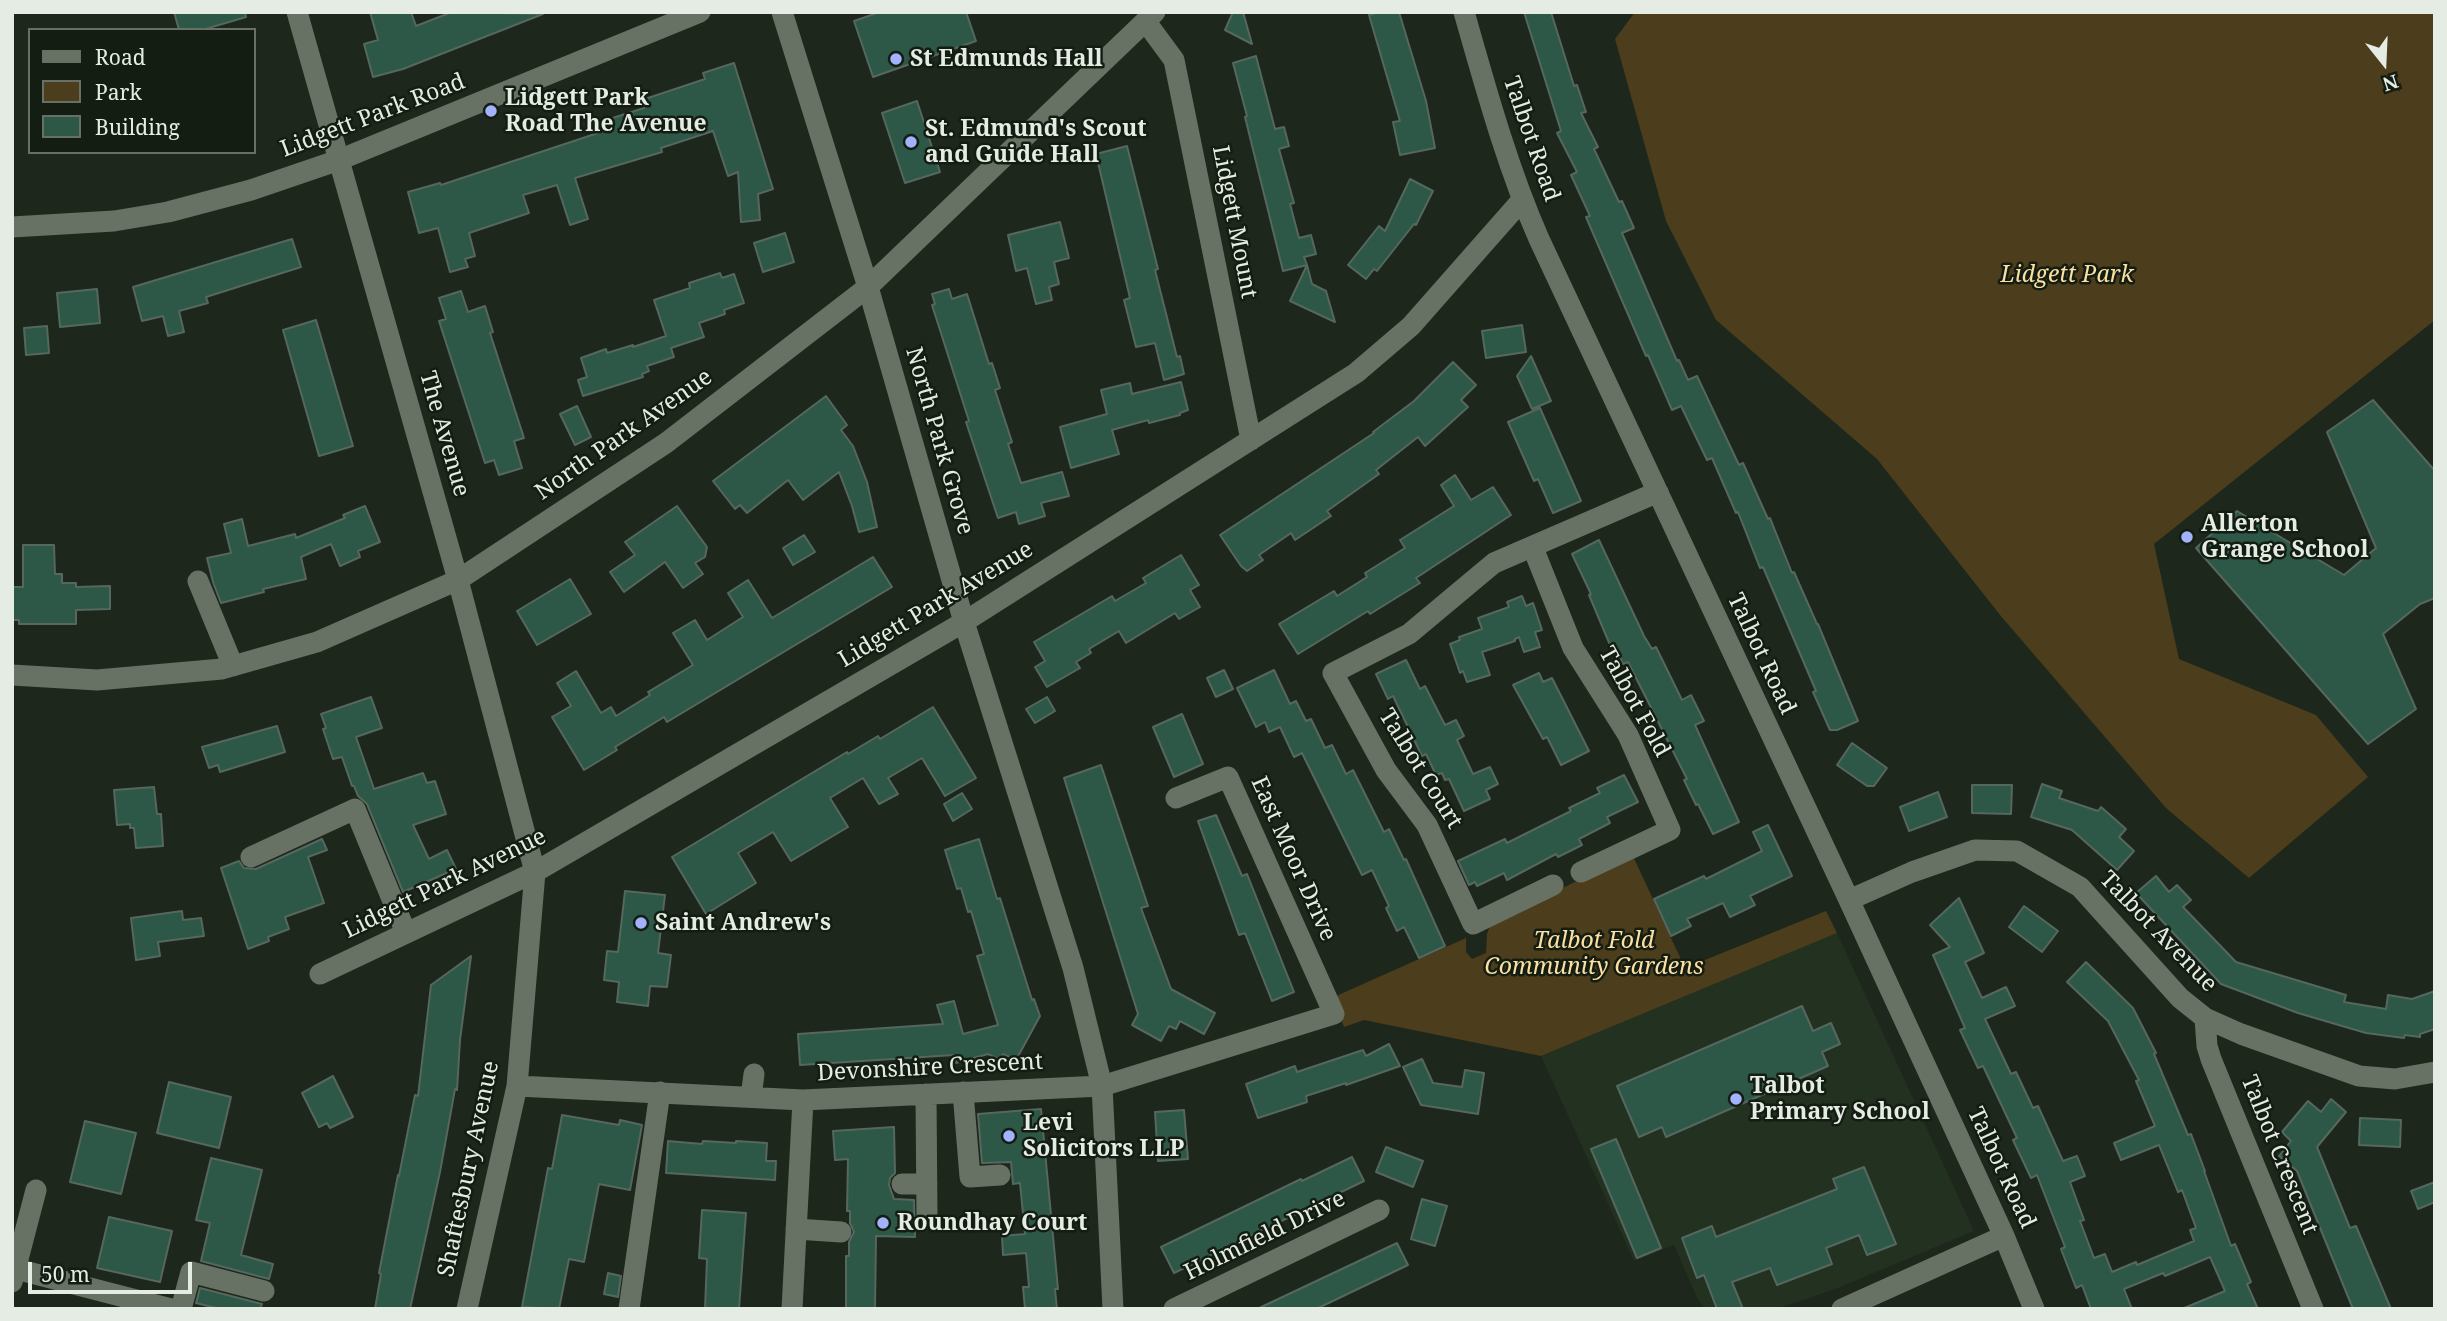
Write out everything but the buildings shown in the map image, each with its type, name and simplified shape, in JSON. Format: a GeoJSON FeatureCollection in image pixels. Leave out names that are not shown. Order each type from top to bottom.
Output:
{"type":"FeatureCollection","features":[{"type":"Feature","properties":{"kind":"street","name":"The Avenue"},"geometry":{"type":"LineString","coordinates":[[297,12],[458,580],[535,873]]}},
{"type":"Feature","properties":{"kind":"street","name":"Lidgett Park Road"},"geometry":{"type":"LineString","coordinates":[[12,227],[114,221],[168,212],[251,190],[339,160],[700,12]]}},
{"type":"Feature","properties":{"kind":"street","name":"North Park Grove"},"geometry":{"type":"LineString","coordinates":[[782,12],[868,287],[964,622],[1073,968],[1102,1086],[1113,1309]]}},
{"type":"Feature","properties":{"kind":"street","name":"Talbot Road"},"geometry":{"type":"LineString","coordinates":[[1464,12],[1495,123],[1522,200],[1744,681],[1849,900],[2004,1236],[2034,1309]]}},
{"type":"Feature","properties":{"kind":"street","name":"North Park Avenue"},"geometry":{"type":"LineString","coordinates":[[12,674],[97,680],[222,669],[317,642],[458,580],[666,443],[868,287],[1150,17]]}},
{"type":"Feature","properties":{"kind":"street","name":"Lidgett Mount"},"geometry":{"type":"LineString","coordinates":[[1150,17],[1174,60],[1251,440]]}},
{"type":"Feature","properties":{"kind":"street","name":"Lidgett Park Avenue"},"geometry":{"type":"LineString","coordinates":[[320,974],[535,873],[964,622],[1356,373],[1410,326],[1522,200]]}},
{"type":"Feature","properties":{"kind":"street","name":"Talbot Court"},"geometry":{"type":"LineString","coordinates":[[1553,885],[1473,924],[1427,825],[1386,770],[1333,673],[1409,634],[1494,563],[1658,492]]}},
{"type":"Feature","properties":{"kind":"street","name":"Talbot Fold"},"geometry":{"type":"LineString","coordinates":[[1533,548],[1573,648],[1628,735],[1670,830],[1581,872]]}},
{"type":"Feature","properties":{"kind":"street"},"geometry":{"type":"LineString","coordinates":[[198,582],[233,666]]}},
{"type":"Feature","properties":{"kind":"street","name":"East Moor Drive"},"geometry":{"type":"LineString","coordinates":[[1176,798],[1228,777],[1334,1014]]}},
{"type":"Feature","properties":{"kind":"street"},"geometry":{"type":"LineString","coordinates":[[251,857],[355,809],[406,933]]}},
{"type":"Feature","properties":{"kind":"street","name":"Talbot Avenue"},"geometry":{"type":"LineString","coordinates":[[1849,900],[1912,872],[1975,850],[2017,851],[2080,887],[2180,998],[2205,1018],[2241,1034],[2359,1076],[2395,1079],[2435,1072]]}},
{"type":"Feature","properties":{"kind":"street","name":"Shaftesbury Avenue"},"geometry":{"type":"LineString","coordinates":[[467,1309],[517,1086],[535,873]]}},
{"type":"Feature","properties":{"kind":"street","name":"Devonshire Crescent"},"geometry":{"type":"LineString","coordinates":[[517,1086],[803,1100],[1102,1086],[1334,1014]]}},
{"type":"Feature","properties":{"kind":"street","name":"Talbot Crescent"},"geometry":{"type":"LineString","coordinates":[[2205,1018],[2211,1059],[2314,1309]]}},
{"type":"Feature","properties":{"kind":"street"},"geometry":{"type":"LineString","coordinates":[[751,1097],[754,1074]]}},
{"type":"Feature","properties":{"kind":"street"},"geometry":{"type":"LineString","coordinates":[[629,1309],[660,1092]]}},
{"type":"Feature","properties":{"kind":"street"},"geometry":{"type":"LineString","coordinates":[[963,1092],[970,1177],[1000,1175]]}},
{"type":"Feature","properties":{"kind":"street"},"geometry":{"type":"LineString","coordinates":[[926,1094],[927,1218]]}},
{"type":"Feature","properties":{"kind":"street"},"geometry":{"type":"LineString","coordinates":[[792,1309],[803,1100]]}},
{"type":"Feature","properties":{"kind":"street"},"geometry":{"type":"LineString","coordinates":[[902,1184],[926,1184]]}},
{"type":"Feature","properties":{"kind":"street"},"geometry":{"type":"LineString","coordinates":[[36,1190],[14,1276],[170,1309]]}},
{"type":"Feature","properties":{"kind":"street","name":"Holmfield Drive"},"geometry":{"type":"LineString","coordinates":[[1174,1309],[1379,1210]]}},
{"type":"Feature","properties":{"kind":"street"},"geometry":{"type":"LineString","coordinates":[[796,1229],[841,1232]]}},
{"type":"Feature","properties":{"kind":"street"},"geometry":{"type":"LineString","coordinates":[[1842,1309],[2004,1236]]}},
{"type":"Feature","properties":{"kind":"street"},"geometry":{"type":"LineString","coordinates":[[181,1309],[191,1272],[264,1292]]}},
{"type":"Feature","properties":{"kind":"shaded area","name":"Talbot Primary School"},"geometry":{"type":"Polygon","coordinates":[[[1837,933],[1974,1231],[1838,1288],[1777,1309],[1705,1309],[1697,1298],[1674,1245],[1634,1261],[1541,1056],[1837,933]]]}},
{"type":"Feature","properties":{"kind":"green space","name":"Lidgett Park"},"geometry":{"type":"Polygon","coordinates":[[[1635,12],[2435,12],[2435,320],[2154,544],[2179,659],[2316,715],[2368,777],[2249,878],[2166,808],[2000,615],[1877,459],[1716,320],[1666,221],[1615,39],[1635,12]]]}},
{"type":"Feature","properties":{"kind":"green space","name":"Talbot Fold Community Gardens"},"geometry":{"type":"Polygon","coordinates":[[[1632,854],[1685,968],[1826,911],[1837,933],[1541,1056],[1364,1020],[1344,1027],[1334,997],[1466,938],[1466,952],[1472,959],[1486,953],[1487,934],[1491,923],[1632,854]]]}},
{"type":"Feature","properties":{"kind":"place","name":"St Edmunds Hall"},"geometry":{"type":"Point","coordinates":[896,59]}},
{"type":"Feature","properties":{"kind":"place","name":"Lidgett Park Road The Avenue"},"geometry":{"type":"Point","coordinates":[491,111]}},
{"type":"Feature","properties":{"kind":"place","name":"St. Edmund's Scout and Guide Hall"},"geometry":{"type":"Point","coordinates":[911,142]}},
{"type":"Feature","properties":{"kind":"place","name":"Allerton Grange School"},"geometry":{"type":"Point","coordinates":[2187,537]}},
{"type":"Feature","properties":{"kind":"place","name":"Saint Andrew's"},"geometry":{"type":"Point","coordinates":[641,923]}},
{"type":"Feature","properties":{"kind":"place","name":"Talbot Primary School"},"geometry":{"type":"Point","coordinates":[1736,1099]}},
{"type":"Feature","properties":{"kind":"place","name":"Levi Solicitors LLP"},"geometry":{"type":"Point","coordinates":[1009,1136]}},
{"type":"Feature","properties":{"kind":"place","name":"Roundhay Court"},"geometry":{"type":"Point","coordinates":[883,1223]}}]}
